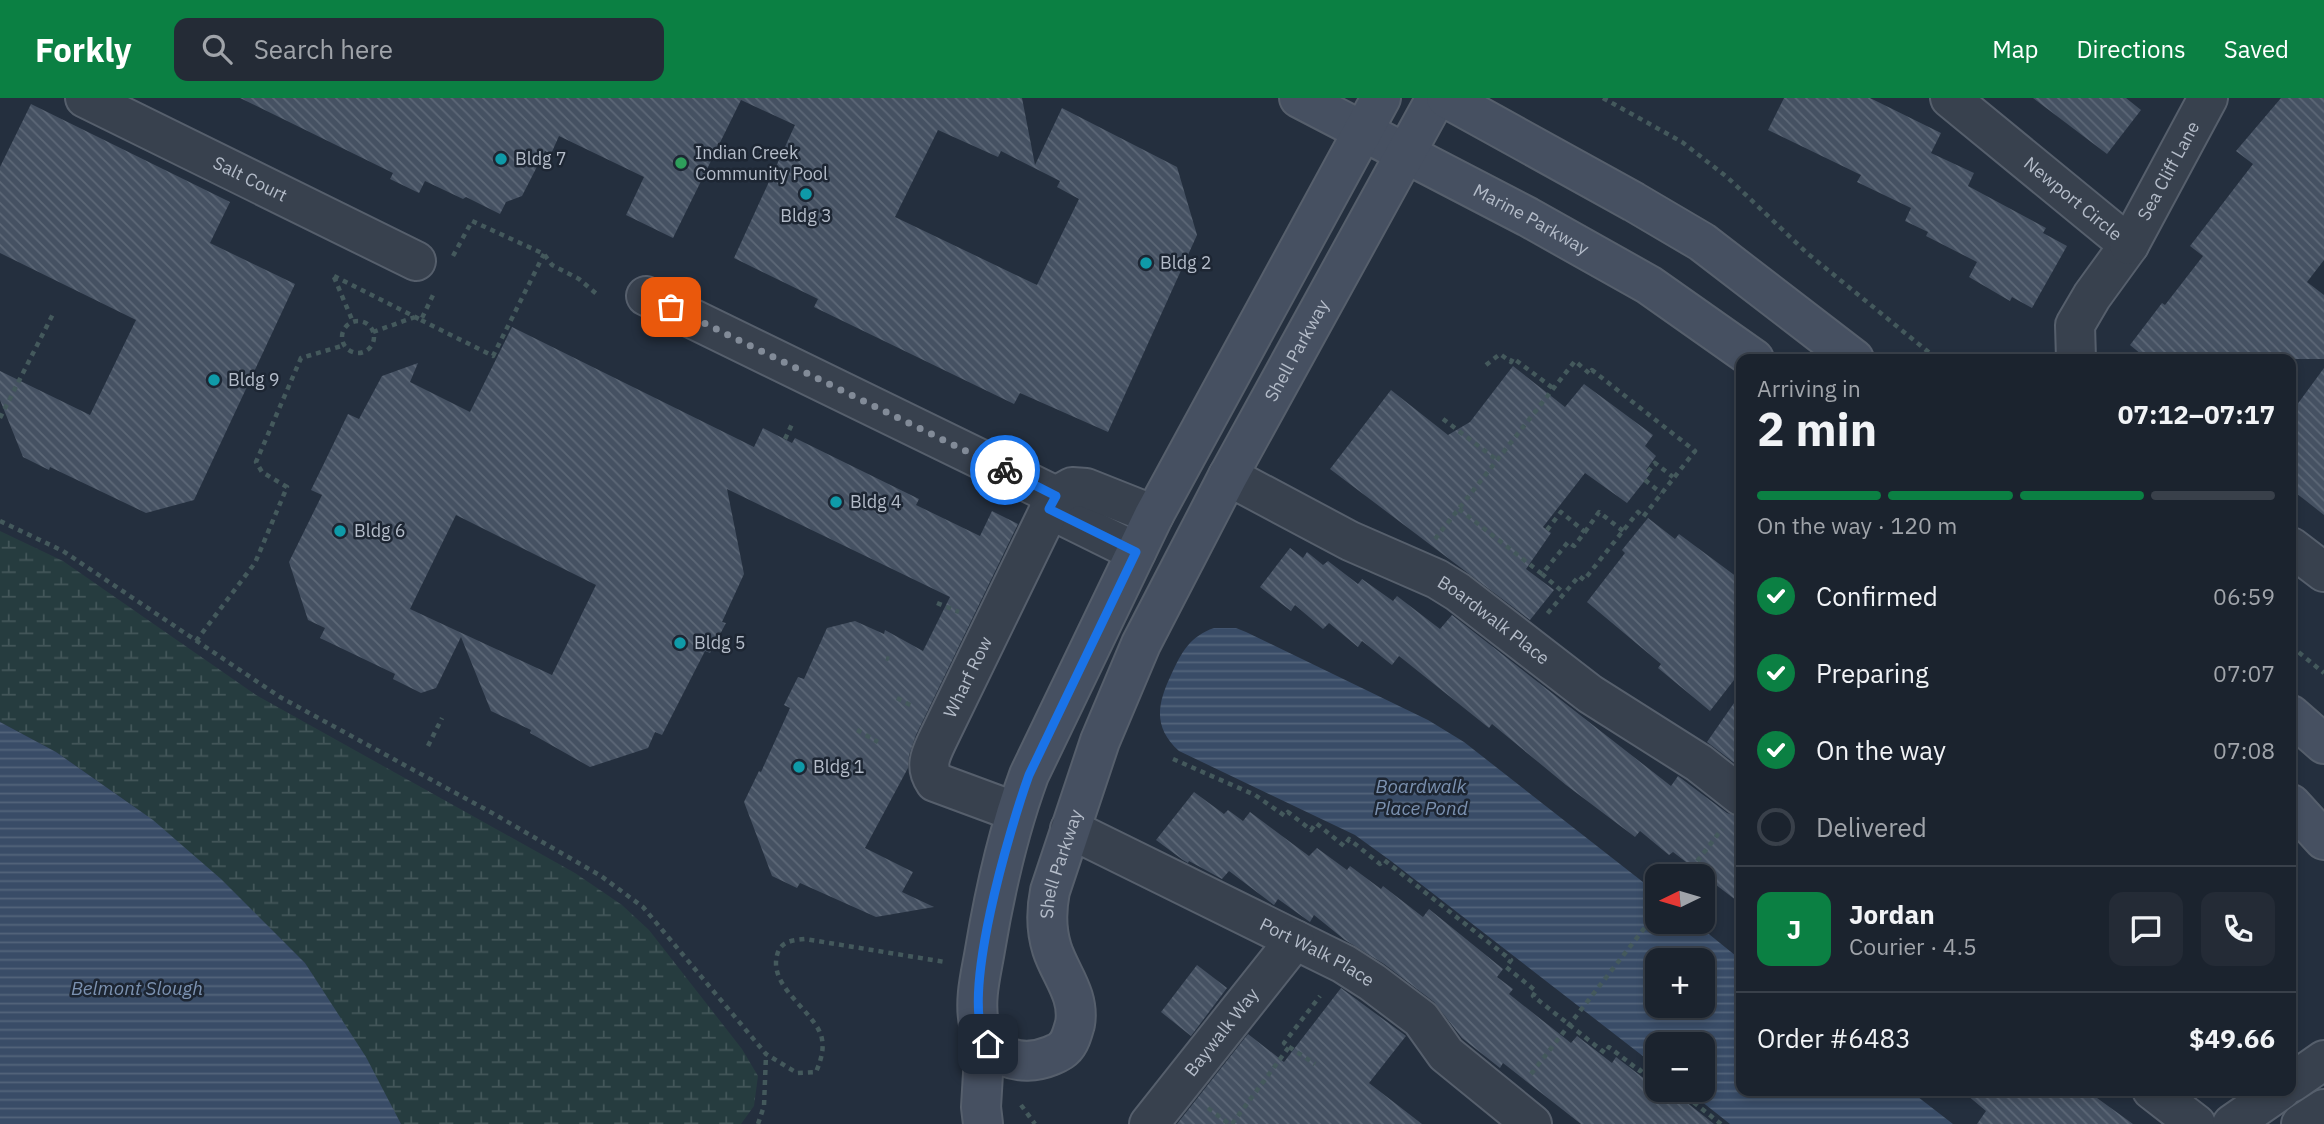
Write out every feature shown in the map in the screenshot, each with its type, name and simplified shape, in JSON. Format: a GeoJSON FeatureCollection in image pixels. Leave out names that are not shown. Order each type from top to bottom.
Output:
{"type":"FeatureCollection","features":[{"type":"Feature","properties":{"kind":"street","name":"Salt Court"},"geometry":{"type":"LineString","coordinates":[[85,98],[435,270]]}},
{"type":"Feature","properties":{"kind":"street","name":"Marine Parkway"},"geometry":{"type":"LineString","coordinates":[[1299,98],[1528,217],[1649,285],[1747,354]]}},
{"type":"Feature","properties":{"kind":"street"},"geometry":{"type":"LineString","coordinates":[[983,1124],[981,1107],[985,1040],[979,1021],[979,984],[996,891],[1016,812],[1029,775],[1154,515],[1381,98]]}},
{"type":"Feature","properties":{"kind":"street","name":"Shell Parkway"},"geometry":{"type":"LineString","coordinates":[[985,1040],[1005,1057],[1022,1061],[1035,1060],[1064,1048],[1072,1032],[1075,1022],[1074,997],[1052,949],[1046,915],[1050,891],[1100,741],[1141,644],[1228,476],[1436,98]]}},
{"type":"Feature","properties":{"kind":"street"},"geometry":{"type":"LineString","coordinates":[[1446,98],[1702,242],[1848,354]]}},
{"type":"Feature","properties":{"kind":"street","name":"Newport Circle"},"geometry":{"type":"LineString","coordinates":[[1950,98],[2129,245],[2092,296],[2075,325],[2076,354]]}},
{"type":"Feature","properties":{"kind":"street","name":"Sea Cliff Lane"},"geometry":{"type":"LineString","coordinates":[[2129,245],[2208,98]]}},
{"type":"Feature","properties":{"kind":"street"},"geometry":{"type":"LineString","coordinates":[[646,296],[836,387],[1053,502],[1136,552]]}},
{"type":"Feature","properties":{"kind":"street","name":"Boardwalk Place"},"geometry":{"type":"LineString","coordinates":[[1228,476],[1350,541],[1437,579],[1458,592],[1590,694],[1699,762],[1734,809]]}},
{"type":"Feature","properties":{"kind":"street"},"geometry":{"type":"LineString","coordinates":[[1053,502],[1064,490],[1079,486],[1154,515]]}},
{"type":"Feature","properties":{"kind":"street","name":"Wharf Row"},"geometry":{"type":"LineString","coordinates":[[1016,812],[935,782],[929,771],[929,762],[1053,502]]}},
{"type":"Feature","properties":{"kind":"street"},"geometry":{"type":"LineString","coordinates":[[2296,551],[2324,572]]}},
{"type":"Feature","properties":{"kind":"street"},"geometry":{"type":"LineString","coordinates":[[2296,719],[2324,744]]}},
{"type":"Feature","properties":{"kind":"street"},"geometry":{"type":"LineString","coordinates":[[2296,809],[2324,840]]}},
{"type":"Feature","properties":{"kind":"street","name":"Port Walk Place"},"geometry":{"type":"LineString","coordinates":[[1070,829],[1344,964],[1373,982],[1421,1019],[1446,1055],[1520,1114]]}},
{"type":"Feature","properties":{"kind":"street","name":"Baywalk Way"},"geometry":{"type":"LineString","coordinates":[[1149,1124],[1295,940]]}},
{"type":"Feature","properties":{"kind":"street"},"geometry":{"type":"LineString","coordinates":[[2296,1080],[2324,1060]]}},
{"type":"Feature","properties":{"kind":"street"},"geometry":{"type":"LineString","coordinates":[[2160,1096],[2196,1124]]}},
{"type":"Feature","properties":{"kind":"street"},"geometry":{"type":"LineString","coordinates":[[2232,1124],[2272,1096]]}},
{"type":"Feature","properties":{"kind":"street"},"geometry":{"type":"LineString","coordinates":[[2301,1124],[2324,1109]]}},
{"type":"Feature","properties":{"kind":"path"},"geometry":{"type":"LineString","coordinates":[[1602,98],[1682,142],[1727,177],[1807,253],[1931,354]]}},
{"type":"Feature","properties":{"kind":"path"},"geometry":{"type":"LineString","coordinates":[[1616,104],[1619,98]]}},
{"type":"Feature","properties":{"kind":"path"},"geometry":{"type":"LineString","coordinates":[[421,320],[435,270],[472,220],[544,254],[552,265],[579,279],[599,296]]}},
{"type":"Feature","properties":{"kind":"path"},"geometry":{"type":"LineString","coordinates":[[353,322],[334,276],[493,356],[544,254]]}},
{"type":"Feature","properties":{"kind":"path"},"geometry":{"type":"LineString","coordinates":[[0,418],[52,314]]}},
{"type":"Feature","properties":{"kind":"path"},"geometry":{"type":"LineString","coordinates":[[373,332],[415,317]]}},
{"type":"Feature","properties":{"kind":"path"},"geometry":{"type":"LineString","coordinates":[[353,322],[366,323],[373,332],[373,341],[362,352],[351,351],[345,345],[342,333],[353,322]]}},
{"type":"Feature","properties":{"kind":"path"},"geometry":{"type":"LineString","coordinates":[[196,641],[255,563],[287,486],[262,472],[256,462],[301,358],[345,345]]}},
{"type":"Feature","properties":{"kind":"path"},"geometry":{"type":"LineString","coordinates":[[1486,365],[1500,354],[1511,362],[1513,358],[1554,389]]}},
{"type":"Feature","properties":{"kind":"path"},"geometry":{"type":"LineString","coordinates":[[1411,569],[1575,361],[1590,374],[1592,370],[1695,451],[1643,517],[1637,512],[1584,580],[1579,576],[1524,644]]}},
{"type":"Feature","properties":{"kind":"path"},"geometry":{"type":"LineString","coordinates":[[1443,419],[1497,460]]}},
{"type":"Feature","properties":{"kind":"path"},"geometry":{"type":"LineString","coordinates":[[785,439],[793,422]]}},
{"type":"Feature","properties":{"kind":"path"},"geometry":{"type":"LineString","coordinates":[[1648,472],[1655,463],[1673,477]]}},
{"type":"Feature","properties":{"kind":"path"},"geometry":{"type":"LineString","coordinates":[[1645,481],[1661,493]]}},
{"type":"Feature","properties":{"kind":"path"},"geometry":{"type":"LineString","coordinates":[[1460,509],[1564,593]]}},
{"type":"Feature","properties":{"kind":"path"},"geometry":{"type":"LineString","coordinates":[[1547,530],[1561,512],[1585,532]]}},
{"type":"Feature","properties":{"kind":"path"},"geometry":{"type":"LineString","coordinates":[[1542,574],[1568,542],[1574,546],[1599,512],[1623,531]]}},
{"type":"Feature","properties":{"kind":"path"},"geometry":{"type":"LineString","coordinates":[[0,522],[63,551],[280,697],[601,876],[643,907],[766,1054],[797,1073],[816,1072],[823,1052],[823,1042],[816,1026],[778,975],[776,956],[779,948],[787,942],[805,939],[949,963]]}},
{"type":"Feature","properties":{"kind":"path"},"geometry":{"type":"LineString","coordinates":[[2296,650],[2324,673]]}},
{"type":"Feature","properties":{"kind":"path"},"geometry":{"type":"LineString","coordinates":[[428,746],[442,718]]}},
{"type":"Feature","properties":{"kind":"path"},"geometry":{"type":"LineString","coordinates":[[857,730],[878,742]]}},
{"type":"Feature","properties":{"kind":"path"},"geometry":{"type":"LineString","coordinates":[[1173,759],[1255,795],[1285,816],[1288,812],[1311,830],[1316,823],[1344,846],[1349,839],[1380,864],[1384,860],[1511,960],[1506,967],[1536,991],[1533,996],[1569,1025],[1605,1053],[1609,1047],[1640,1071],[1645,1065]]}},
{"type":"Feature","properties":{"kind":"path"},"geometry":{"type":"LineString","coordinates":[[1694,864],[1734,809]]}},
{"type":"Feature","properties":{"kind":"path"},"geometry":{"type":"LineString","coordinates":[[1520,1114],[1569,1025],[1645,927]]}},
{"type":"Feature","properties":{"kind":"path"},"geometry":{"type":"LineString","coordinates":[[1315,1065],[1284,1043],[1344,964]]}},
{"type":"Feature","properties":{"kind":"path"},"geometry":{"type":"LineString","coordinates":[[1232,1124],[1289,1047]]}},
{"type":"Feature","properties":{"kind":"path"},"geometry":{"type":"LineString","coordinates":[[758,1124],[764,1106],[766,1054]]}},
{"type":"Feature","properties":{"kind":"path"},"geometry":{"type":"LineString","coordinates":[[1017,1099],[1035,1124]]}},
{"type":"Feature","properties":{"kind":"path"},"geometry":{"type":"LineString","coordinates":[[1693,1102],[1721,1124]]}},
{"type":"Feature","properties":{"kind":"green space"},"geometry":{"type":"Polygon","coordinates":[[[0,531],[63,561],[256,695],[575,873],[622,905],[649,930],[742,1049],[758,1076],[754,1106],[741,1124],[401,1124],[366,1061],[305,963],[224,883],[143,813],[56,752],[0,722],[0,531]]]}},
{"type":"Feature","properties":{"kind":"water","name":"Boardwalk Place Pond"},"geometry":{"type":"Polygon","coordinates":[[[1214,628],[1236,628],[1428,720],[1464,742],[1645,884],[1645,934],[1709,934],[1736,956],[1736,1096],[1917,1096],[1953,1124],[1730,1124],[1702,1102],[1715,1102],[1715,1032],[1645,1032],[1645,1058],[1355,835],[1179,751],[1161,724],[1161,706],[1171,675],[1192,641],[1214,628]]]}},
{"type":"Feature","properties":{"kind":"water","name":"Belmont Slough"},"geometry":{"type":"Polygon","coordinates":[[[0,722],[56,752],[153,820],[221,879],[305,963],[366,1057],[401,1124],[0,1124],[0,722]]]}},
{"type":"Feature","properties":{"kind":"building"},"geometry":{"type":"Polygon","coordinates":[[[240,98],[1022,98],[1035,165],[1062,108],[1177,167],[1197,235],[1108,432],[1020,393],[1014,404],[814,307],[818,299],[734,258],[795,125],[741,100],[673,238],[626,215],[644,177],[559,136],[551,154],[545,151],[522,196],[506,202],[500,214],[425,181],[419,193],[390,179],[393,173],[240,98]],[[938,130],[895,217],[1037,285],[1079,199],[1057,187],[1060,181],[1001,151],[998,157],[938,130]]]}},
{"type":"Feature","properties":{"kind":"building"},"geometry":{"type":"Polygon","coordinates":[[[1784,98],[1870,98],[1941,133],[1931,153],[1974,173],[1968,186],[2046,228],[2043,233],[2067,246],[2032,308],[2012,297],[2010,301],[1969,277],[1977,262],[1926,236],[1928,232],[1905,221],[1911,208],[1857,182],[1861,175],[1768,130],[1784,98]]]}},
{"type":"Feature","properties":{"kind":"building"},"geometry":{"type":"Polygon","coordinates":[[[2033,98],[2126,98],[2141,110],[2107,154],[2033,98]]]}},
{"type":"Feature","properties":{"kind":"building"},"geometry":{"type":"Polygon","coordinates":[[[2281,98],[2324,98],[2324,260],[2307,282],[2324,295],[2324,359],[2296,359],[2296,354],[2141,354],[2130,345],[2203,256],[2190,246],[2253,164],[2236,151],[2281,98]]]}},
{"type":"Feature","properties":{"kind":"building"},"geometry":{"type":"Polygon","coordinates":[[[31,104],[230,202],[210,243],[295,284],[194,500],[146,513],[23,457],[0,400],[0,371],[90,415],[136,320],[0,253],[0,167],[31,104]]]}},
{"type":"Feature","properties":{"kind":"building"},"geometry":{"type":"Polygon","coordinates":[[[512,327],[754,447],[763,428],[792,443],[795,438],[919,499],[916,505],[980,536],[992,511],[1018,524],[916,735],[908,768],[865,848],[913,872],[902,892],[934,907],[876,917],[800,883],[797,888],[772,876],[744,802],[790,708],[784,705],[798,677],[804,679],[827,628],[855,621],[884,634],[885,630],[923,651],[950,597],[727,489],[744,574],[722,622],[726,623],[710,653],[705,651],[662,735],[655,732],[648,748],[590,767],[530,733],[531,730],[491,711],[461,637],[436,688],[421,693],[393,679],[395,674],[320,638],[325,628],[308,620],[289,562],[322,495],[311,490],[348,414],[359,419],[382,376],[418,363],[410,382],[470,412],[512,327]],[[456,515],[410,609],[552,675],[596,585],[456,515]]]}},
{"type":"Feature","properties":{"kind":"building"},"geometry":{"type":"Polygon","coordinates":[[[1513,366],[1565,407],[1584,384],[1653,435],[1645,446],[1656,456],[1646,470],[1650,474],[1627,503],[1585,473],[1543,527],[1551,533],[1526,569],[1554,590],[1530,620],[1330,469],[1391,390],[1448,435],[1470,422],[1513,366]]]}},
{"type":"Feature","properties":{"kind":"building"},"geometry":{"type":"Polygon","coordinates":[[[2324,368],[2324,515],[2296,493],[2296,406],[2324,368]]]}},
{"type":"Feature","properties":{"kind":"building"},"geometry":{"type":"Polygon","coordinates":[[[1648,518],[1675,539],[1679,534],[1736,576],[1736,677],[1710,711],[1658,668],[1661,664],[1587,602],[1625,553],[1622,550],[1648,518]]]}},
{"type":"Feature","properties":{"kind":"building"},"geometry":{"type":"Polygon","coordinates":[[[1290,548],[1303,558],[1307,552],[1323,565],[1328,561],[1358,584],[1362,579],[1393,601],[1397,596],[1440,629],[1452,615],[1671,786],[1678,776],[1727,813],[1736,816],[1736,900],[1715,884],[1715,864],[1689,864],[1673,852],[1669,855],[1640,831],[1635,837],[1492,724],[1489,728],[1399,656],[1392,665],[1362,641],[1358,647],[1329,623],[1323,629],[1295,605],[1291,611],[1260,587],[1290,548]]]}},
{"type":"Feature","properties":{"kind":"building"},"geometry":{"type":"Polygon","coordinates":[[[1736,700],[1736,764],[1707,742],[1736,700]]]}},
{"type":"Feature","properties":{"kind":"building"},"geometry":{"type":"Polygon","coordinates":[[[1194,792],[1224,814],[1228,810],[1243,821],[1250,812],[1309,856],[1317,848],[1347,870],[1350,866],[1381,889],[1383,886],[1423,917],[1429,909],[1503,969],[1497,977],[1513,989],[1509,994],[1571,1043],[1577,1036],[1612,1063],[1616,1057],[1645,1079],[1645,1102],[1686,1102],[1714,1124],[1581,1124],[1503,1063],[1500,1068],[1462,1038],[1434,1002],[1314,915],[1310,922],[1278,899],[1274,905],[1229,871],[1222,879],[1189,861],[1188,863],[1156,840],[1194,792]]]}},
{"type":"Feature","properties":{"kind":"building"},"geometry":{"type":"Polygon","coordinates":[[[1197,965],[1227,988],[1191,1036],[1161,1012],[1197,965]]]}},
{"type":"Feature","properties":{"kind":"building"},"geometry":{"type":"Polygon","coordinates":[[[1341,988],[1406,1036],[1369,1083],[1422,1124],[1177,1124],[1248,1034],[1284,1062],[1341,988]]]}},
{"type":"Feature","properties":{"kind":"building"},"geometry":{"type":"Polygon","coordinates":[[[1968,1096],[2094,1096],[2133,1124],[1977,1124],[1986,1111],[1968,1096]]]}},
{"type":"Feature","properties":{"kind":"way so far"},"geometry":{"type":"LineString","coordinates":[[671,307],[1005,470]]}},
{"type":"Feature","properties":{"kind":"place","name":"Bldg 7"},"geometry":{"type":"Point","coordinates":[501,159]}},
{"type":"Feature","properties":{"kind":"place","name":"Indian Creek Community Pool"},"geometry":{"type":"Point","coordinates":[681,163]}},
{"type":"Feature","properties":{"kind":"place","name":"Bldg 3"},"geometry":{"type":"Point","coordinates":[806,194]}},
{"type":"Feature","properties":{"kind":"place","name":"Bldg 2"},"geometry":{"type":"Point","coordinates":[1146,263]}},
{"type":"Feature","properties":{"kind":"place","name":"Bldg 9"},"geometry":{"type":"Point","coordinates":[214,380]}},
{"type":"Feature","properties":{"kind":"place","name":"Bldg 4"},"geometry":{"type":"Point","coordinates":[836,502]}},
{"type":"Feature","properties":{"kind":"place","name":"Bldg 6"},"geometry":{"type":"Point","coordinates":[340,531]}},
{"type":"Feature","properties":{"kind":"place","name":"Bldg 5"},"geometry":{"type":"Point","coordinates":[680,643]}},
{"type":"Feature","properties":{"kind":"place","name":"Bldg 1"},"geometry":{"type":"Point","coordinates":[799,767]}},
{"type":"Feature","properties":{"kind":"route"},"geometry":{"type":"LineString","coordinates":[[988,1044],[979,1021],[979,984],[996,891],[1016,812],[1029,775],[1136,552],[1049,509],[1056,496],[1005,470]]}}]}
